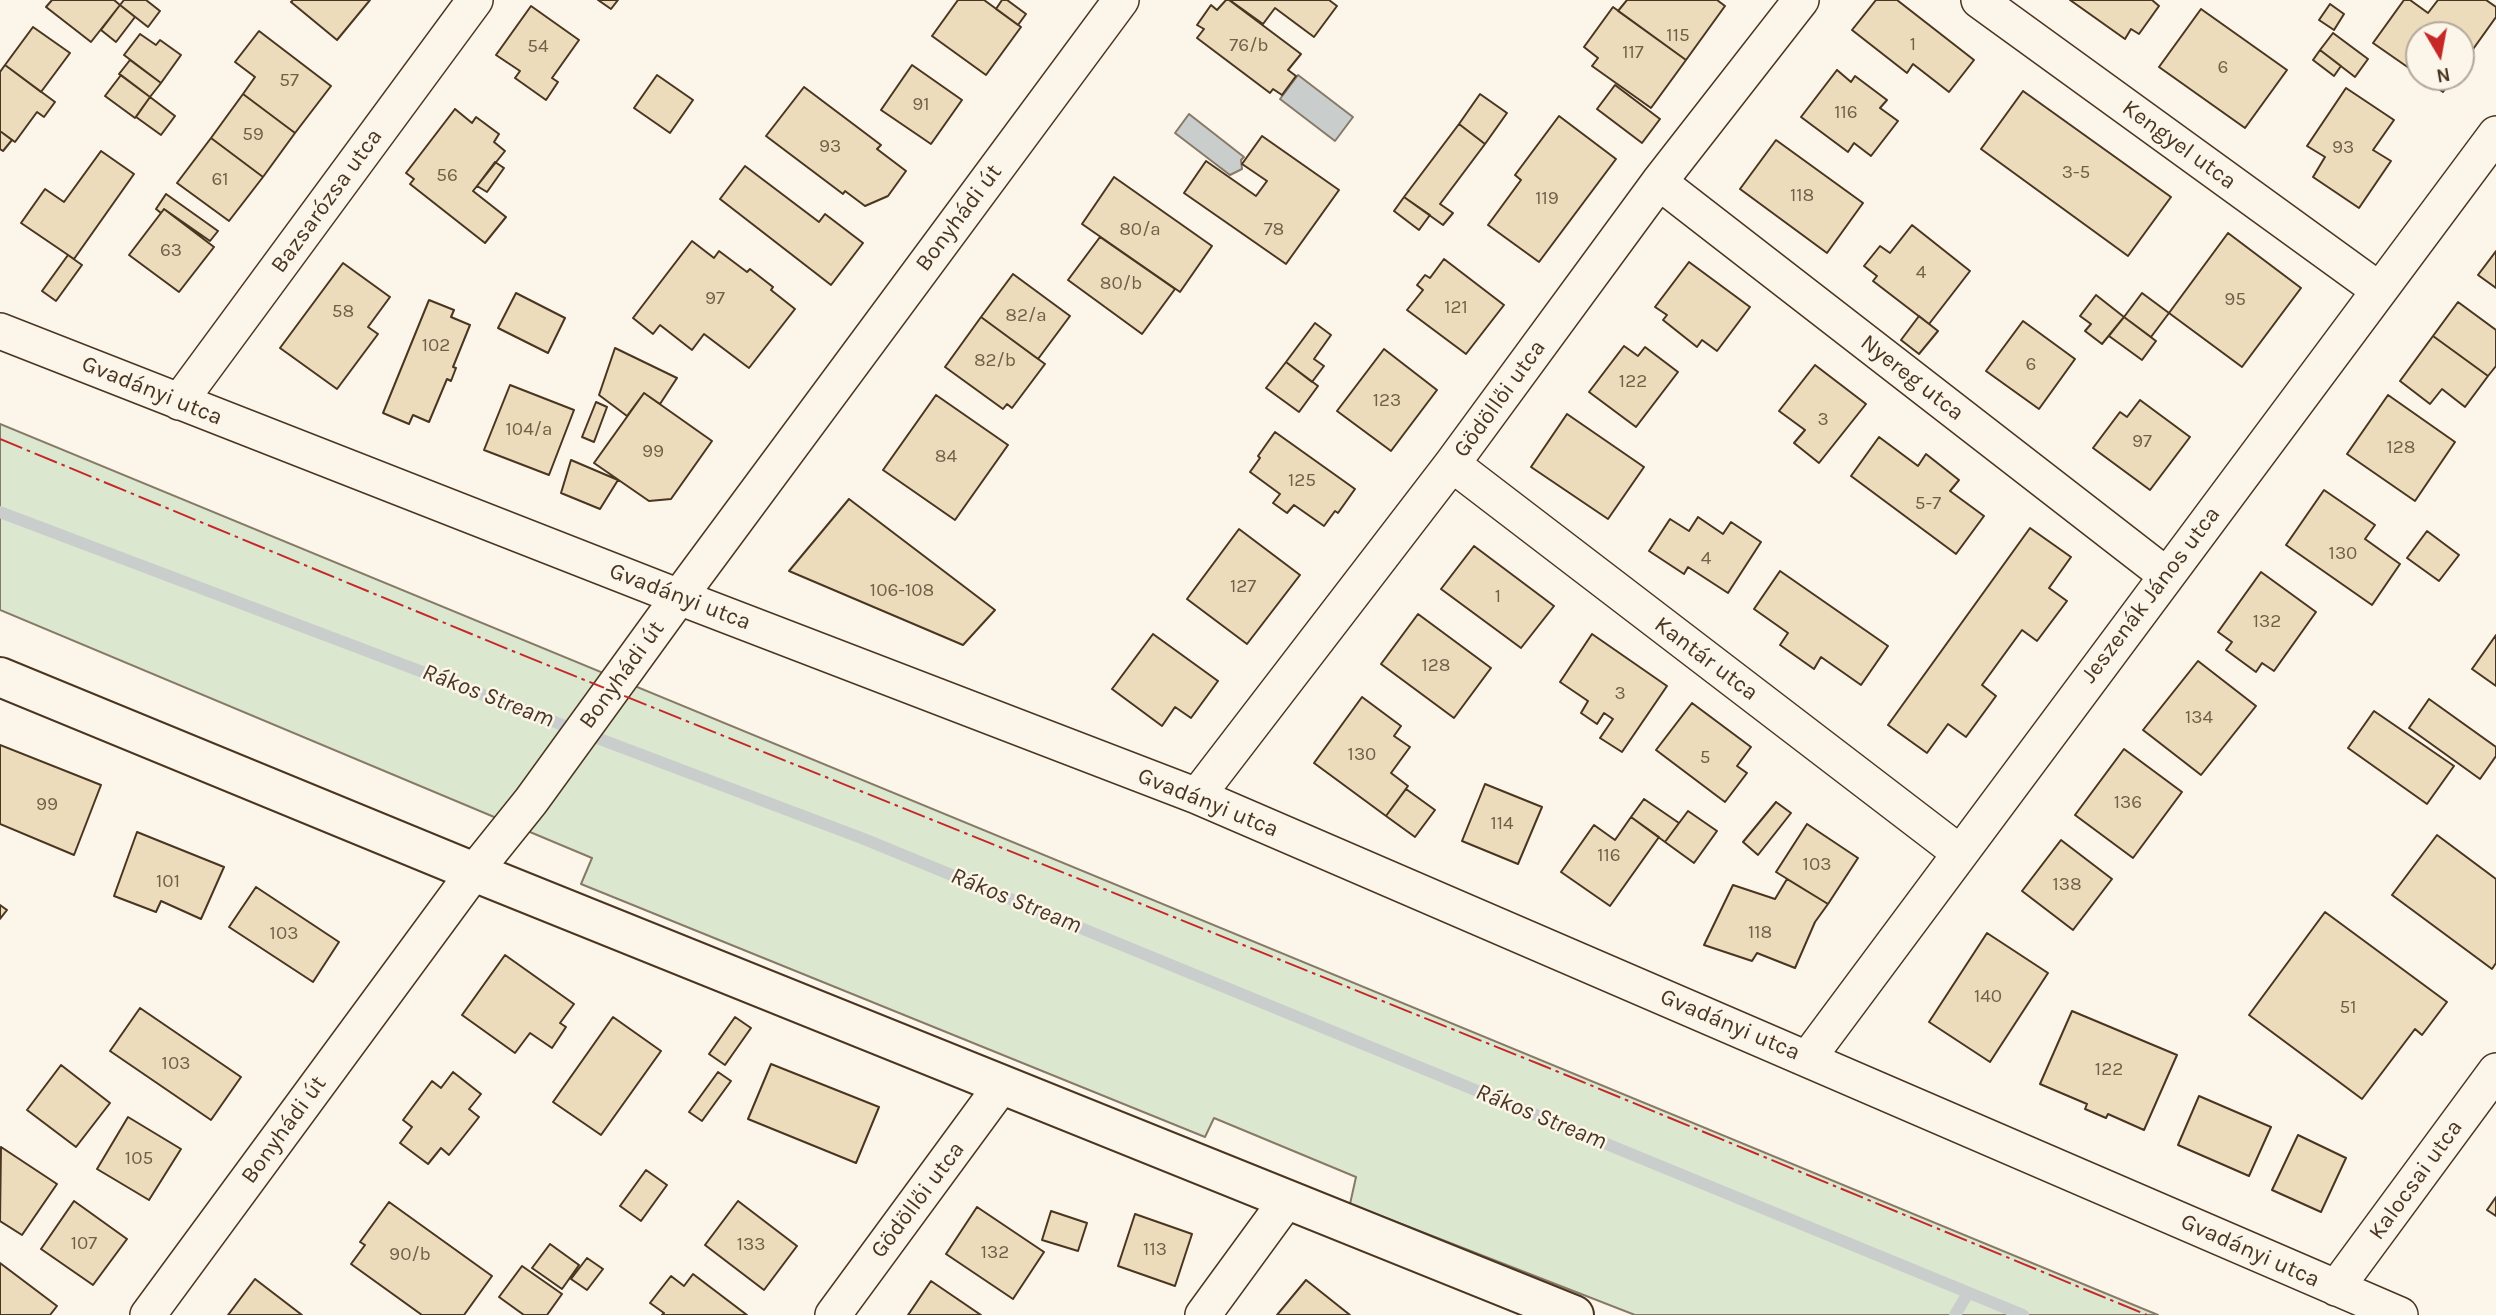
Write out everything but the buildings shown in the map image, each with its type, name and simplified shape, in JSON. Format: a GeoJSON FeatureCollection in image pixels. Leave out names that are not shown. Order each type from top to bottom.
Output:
{"type":"FeatureCollection","features":[{"type":"Feature","properties":{"kind":"street","name":"Bazsarózsa utca"},"geometry":{"type":"LineString","coordinates":[[179,402],[475,0]]}},
{"type":"Feature","properties":{"kind":"street","name":"Bonyhádi út"},"geometry":{"type":"LineString","coordinates":[[148,1315],[1121,0]]}},
{"type":"Feature","properties":{"kind":"street","name":"Gödöllői utca"},"geometry":{"type":"LineString","coordinates":[[1197,796],[1452,464],[1659,181],[1801,0]]}},
{"type":"Feature","properties":{"kind":"street","name":"Kengyel utca"},"geometry":{"type":"LineString","coordinates":[[1979,0],[2379,290]]}},
{"type":"Feature","properties":{"kind":"street","name":"Jeszenák János utca"},"geometry":{"type":"LineString","coordinates":[[1808,1058],[2496,134]]}},
{"type":"Feature","properties":{"kind":"street","name":"Nyereg utca"},"geometry":{"type":"LineString","coordinates":[[1659,181],[2166,575]]}},
{"type":"Feature","properties":{"kind":"street","name":"Gvadányi utca"},"geometry":{"type":"LineString","coordinates":[[0,331],[1197,796],[2400,1315]]}},
{"type":"Feature","properties":{"kind":"street","name":"Kantár utca"},"geometry":{"type":"LineString","coordinates":[[1452,464],[1960,853]]}},
{"type":"Feature","properties":{"kind":"street"},"geometry":{"type":"LineString","coordinates":[[0,677],[474,872],[1574,1315]]}},
{"type":"Feature","properties":{"kind":"street","name":"Kalocsai utca"},"geometry":{"type":"LineString","coordinates":[[2336,1288],[2496,1071]]}},
{"type":"Feature","properties":{"kind":"street","name":"Gödöllői utca"},"geometry":{"type":"LineString","coordinates":[[833,1315],[1002,1085]]}},
{"type":"Feature","properties":{"kind":"street"},"geometry":{"type":"LineString","coordinates":[[1203,1315],[1287,1200]]}},
{"type":"Feature","properties":{"kind":"green space"},"geometry":{"type":"Polygon","coordinates":[[[0,424],[2158,1315],[1635,1315],[1350,1204],[1356,1177],[1214,1118],[1205,1137],[581,884],[592,858],[0,610],[0,424]]]}},
{"type":"Feature","properties":{"kind":"shaded area"},"geometry":{"type":"Polygon","coordinates":[[[1298,75],[1353,117],[1335,141],[1280,99],[1298,75]]]}},
{"type":"Feature","properties":{"kind":"shaded area"},"geometry":{"type":"Polygon","coordinates":[[[1189,114],[1244,157],[1241,160],[1242,169],[1230,175],[1175,133],[1189,114]]]}},
{"type":"Feature","properties":{"kind":"waterway","name":"Rákos Stream"},"geometry":{"type":"LineString","coordinates":[[0,512],[864,839],[2023,1315]]}},
{"type":"Feature","properties":{"kind":"waterway"},"geometry":{"type":"LineString","coordinates":[[1955,1315],[1968,1293]]}},
{"type":"Feature","properties":{"kind":"power"},"geometry":{"type":"LineString","coordinates":[[0,439],[515,652],[1544,1066],[2147,1315]]}}]}
